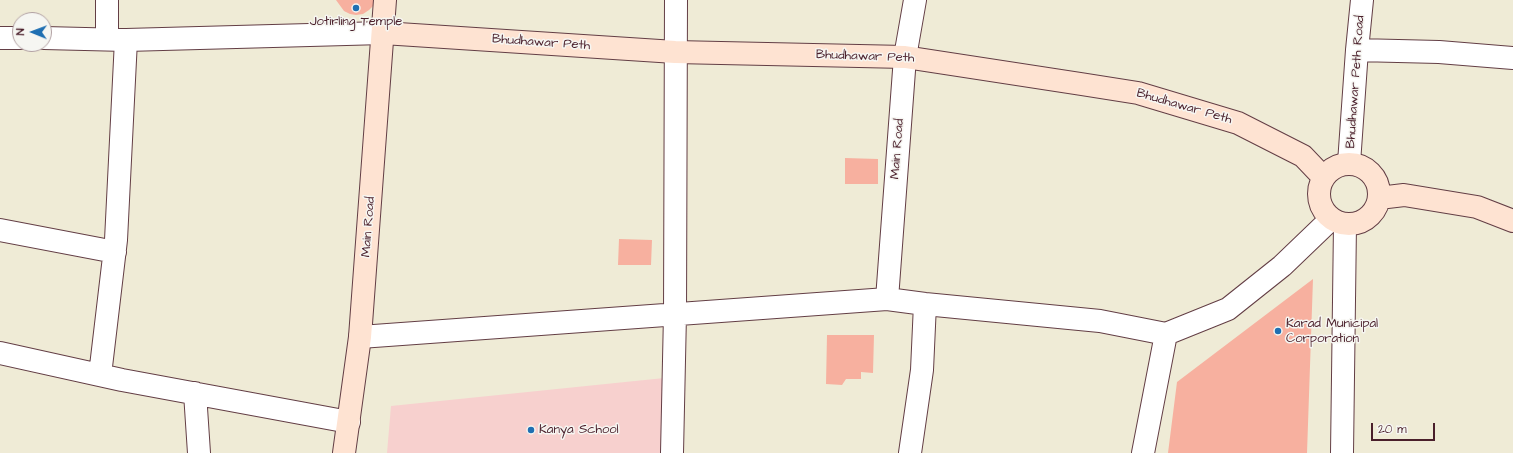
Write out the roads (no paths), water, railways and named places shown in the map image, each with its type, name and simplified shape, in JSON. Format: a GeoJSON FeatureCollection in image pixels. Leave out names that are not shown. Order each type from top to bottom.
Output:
{"type":"FeatureCollection","features":[{"type":"Feature","properties":{"kind":"street"},"geometry":{"type":"LineString","coordinates":[[100,375],[115,252],[117,40],[107,0]]}},
{"type":"Feature","properties":{"kind":"street","name":"Main Road"},"geometry":{"type":"LineString","coordinates":[[344,453],[360,337],[385,0]]}},
{"type":"Feature","properties":{"kind":"street"},"geometry":{"type":"LineString","coordinates":[[672,453],[675,314],[676,0]]}},
{"type":"Feature","properties":{"kind":"street","name":"Main Road"},"geometry":{"type":"LineString","coordinates":[[887,299],[905,57],[914,0]]}},
{"type":"Feature","properties":{"kind":"street","name":"Bhudhawar Peth Road"},"geometry":{"type":"LineString","coordinates":[[1349,163],[1362,0]]}},
{"type":"Feature","properties":{"kind":"street"},"geometry":{"type":"LineString","coordinates":[[52,38],[117,40],[383,32]]}},
{"type":"Feature","properties":{"kind":"street","name":"Bhudhawar Peth"},"geometry":{"type":"LineString","coordinates":[[383,32],[675,52],[905,57],[1145,95],[1238,122],[1303,156],[1323,177]]}},
{"type":"Feature","properties":{"kind":"street"},"geometry":{"type":"LineString","coordinates":[[0,38],[12,38]]}},
{"type":"Feature","properties":{"kind":"street"},"geometry":{"type":"LineString","coordinates":[[1357,50],[1439,52],[1513,58]]}},
{"type":"Feature","properties":{"kind":"street"},"geometry":{"type":"LineString","coordinates":[[360,337],[887,299],[1100,321],[1166,334],[1228,309],[1338,222],[1361,222],[1373,212],[1379,198],[1378,187],[1370,173],[1364,168],[1349,163],[1330,169],[1323,177],[1318,191],[1321,207],[1338,222],[1342,453]]}},
{"type":"Feature","properties":{"kind":"street"},"geometry":{"type":"LineString","coordinates":[[1379,198],[1404,195],[1477,206],[1513,222]]}},
{"type":"Feature","properties":{"kind":"street"},"geometry":{"type":"LineString","coordinates":[[0,230],[115,252]]}},
{"type":"Feature","properties":{"kind":"street"},"geometry":{"type":"LineString","coordinates":[[910,453],[922,370],[925,304]]}},
{"type":"Feature","properties":{"kind":"street"},"geometry":{"type":"LineString","coordinates":[[1143,453],[1166,334]]}},
{"type":"Feature","properties":{"kind":"street"},"geometry":{"type":"LineString","coordinates":[[0,353],[100,375],[349,422]]}},
{"type":"Feature","properties":{"kind":"street"},"geometry":{"type":"LineString","coordinates":[[195,393],[199,453]]}},
{"type":"Feature","properties":{"kind":"place","name":"Jotirling Temple"},"geometry":{"type":"Point","coordinates":[356,8]}},
{"type":"Feature","properties":{"kind":"place","name":"Karad Municipal Corporation"},"geometry":{"type":"Point","coordinates":[1278,331]}},
{"type":"Feature","properties":{"kind":"place","name":"Kanya School"},"geometry":{"type":"Point","coordinates":[531,430]}}]}
